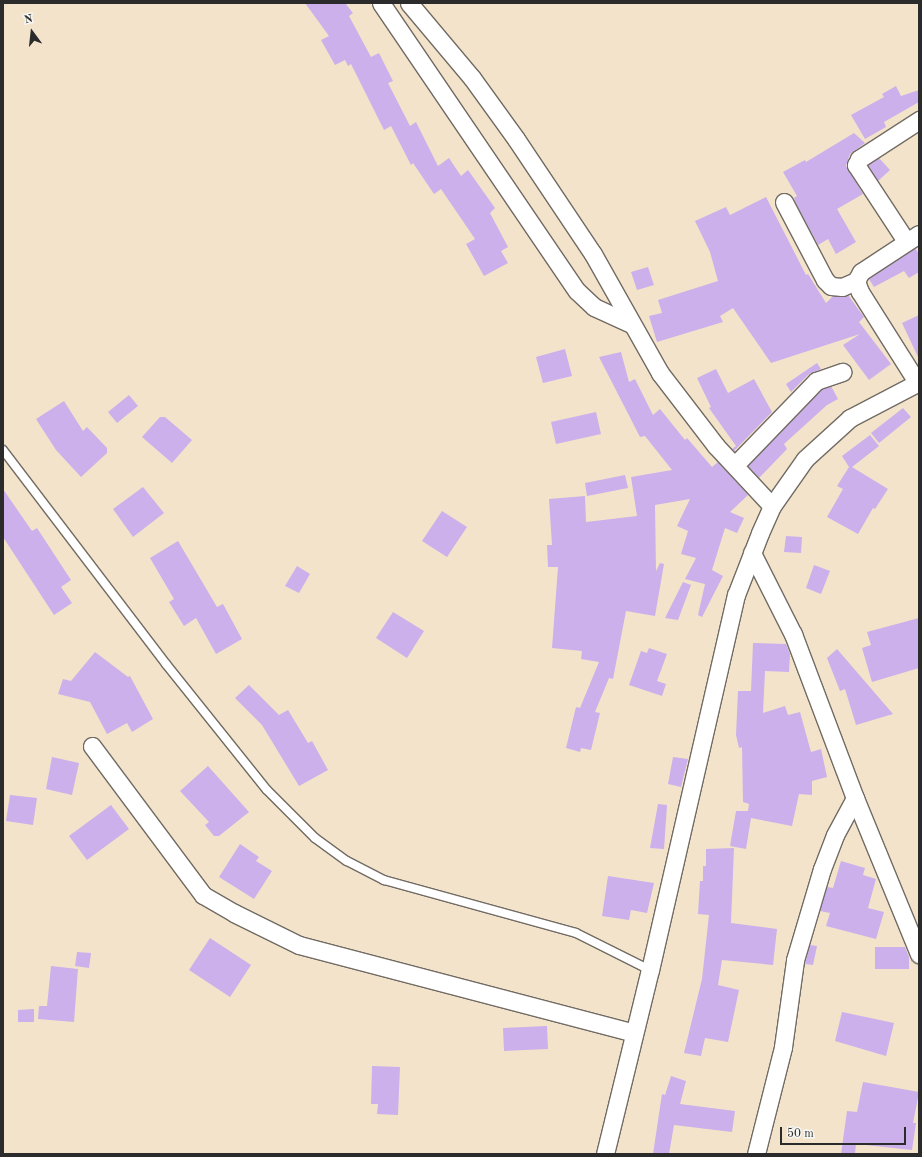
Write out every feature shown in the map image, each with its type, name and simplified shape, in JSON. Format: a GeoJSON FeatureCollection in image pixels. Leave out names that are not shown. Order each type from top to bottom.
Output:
{"type":"FeatureCollection","features":[{"type":"Feature","properties":{"kind":"street"},"geometry":{"type":"LineString","coordinates":[[381,3],[577,291],[594,307],[632,324]]}},
{"type":"Feature","properties":{"kind":"street"},"geometry":{"type":"LineString","coordinates":[[409,3],[472,78],[516,139],[593,254],[660,373],[716,446],[772,506]]}},
{"type":"Feature","properties":{"kind":"street"},"geometry":{"type":"LineString","coordinates":[[784,202],[825,280],[831,286],[842,287],[856,281],[861,272],[913,238],[856,165],[859,159],[919,120]]}},
{"type":"Feature","properties":{"kind":"street"},"geometry":{"type":"LineString","coordinates":[[605,1154],[650,970],[736,595],[752,553],[772,506],[805,459],[850,418],[918,382],[860,292],[856,281]]}},
{"type":"Feature","properties":{"kind":"street"},"geometry":{"type":"LineString","coordinates":[[735,465],[816,381],[842,372]]}},
{"type":"Feature","properties":{"kind":"street"},"geometry":{"type":"LineString","coordinates":[[752,553],[793,634],[855,798],[919,953]]}},
{"type":"Feature","properties":{"kind":"street"},"geometry":{"type":"LineString","coordinates":[[92,746],[203,895],[234,913],[299,945],[634,1034]]}},
{"type":"Feature","properties":{"kind":"street"},"geometry":{"type":"LineString","coordinates":[[756,1154],[782,1047],[795,960],[822,869],[835,835],[855,798]]}},
{"type":"Feature","properties":{"kind":"lane"},"geometry":{"type":"LineString","coordinates":[[4,454],[166,664],[267,790],[315,838],[347,861],[384,880],[576,933],[650,970]]}},
{"type":"Feature","properties":{"kind":"building"},"geometry":{"type":"Polygon","coordinates":[[[305,3],[345,3],[353,13],[349,16],[371,57],[379,53],[393,81],[388,83],[410,126],[416,122],[438,166],[449,158],[461,176],[468,170],[495,208],[490,213],[508,247],[501,251],[508,263],[484,276],[466,244],[475,239],[441,189],[434,194],[413,163],[411,165],[391,126],[384,130],[351,64],[348,66],[345,60],[335,65],[321,40],[329,36],[305,3]]]}},
{"type":"Feature","properties":{"kind":"building"},"geometry":{"type":"Polygon","coordinates":[[[896,86],[901,96],[919,90],[919,102],[884,122],[886,127],[865,139],[851,115],[884,97],[882,94],[896,86]]]}},
{"type":"Feature","properties":{"kind":"building"},"geometry":{"type":"Polygon","coordinates":[[[854,133],[865,143],[850,154],[846,166],[863,194],[837,209],[856,242],[836,254],[828,239],[818,245],[795,202],[794,198],[797,196],[783,172],[805,160],[806,162],[854,133]]]}},
{"type":"Feature","properties":{"kind":"building"},"geometry":{"type":"Polygon","coordinates":[[[879,158],[890,170],[878,181],[868,165],[879,158]]]}},
{"type":"Feature","properties":{"kind":"building"},"geometry":{"type":"Polygon","coordinates":[[[766,197],[806,275],[808,274],[826,303],[833,296],[848,295],[864,317],[859,322],[891,364],[869,380],[843,345],[860,334],[771,363],[733,308],[720,316],[723,322],[657,342],[649,316],[662,313],[658,300],[718,281],[710,252],[695,221],[726,207],[730,215],[766,197]]]}},
{"type":"Feature","properties":{"kind":"building"},"geometry":{"type":"Polygon","coordinates":[[[915,248],[919,254],[919,272],[909,278],[904,271],[874,287],[869,279],[915,248]]]}},
{"type":"Feature","properties":{"kind":"building"},"geometry":{"type":"Polygon","coordinates":[[[648,267],[654,285],[637,290],[631,272],[648,267]]]}},
{"type":"Feature","properties":{"kind":"building"},"geometry":{"type":"Polygon","coordinates":[[[919,315],[919,359],[902,323],[919,315]]]}},
{"type":"Feature","properties":{"kind":"building"},"geometry":{"type":"Polygon","coordinates":[[[565,349],[572,376],[543,383],[536,357],[565,349]]]}},
{"type":"Feature","properties":{"kind":"building"},"geometry":{"type":"Polygon","coordinates":[[[621,352],[629,382],[635,379],[653,415],[660,409],[685,440],[687,438],[712,467],[718,462],[748,495],[730,512],[744,518],[737,533],[725,528],[712,570],[723,576],[702,617],[698,615],[705,584],[685,579],[696,558],[681,554],[688,531],[677,526],[690,499],[655,505],[656,571],[660,563],[664,564],[655,616],[626,611],[613,679],[609,678],[595,712],[600,713],[591,750],[581,748],[580,752],[566,748],[576,707],[580,708],[599,662],[581,659],[582,651],[552,648],[558,567],[548,567],[547,545],[552,545],[549,499],[585,496],[586,522],[637,516],[631,477],[672,470],[645,436],[640,437],[599,357],[621,352]]]}},
{"type":"Feature","properties":{"kind":"building"},"geometry":{"type":"Polygon","coordinates":[[[817,363],[821,369],[809,374],[791,392],[786,384],[817,363]]]}},
{"type":"Feature","properties":{"kind":"building"},"geometry":{"type":"Polygon","coordinates":[[[716,369],[728,393],[754,379],[772,412],[734,451],[732,449],[736,446],[709,408],[711,407],[697,378],[716,369]]]}},
{"type":"Feature","properties":{"kind":"building"},"geometry":{"type":"Polygon","coordinates":[[[831,386],[838,399],[827,405],[784,444],[787,449],[759,478],[748,466],[822,390],[831,386]]]}},
{"type":"Feature","properties":{"kind":"building"},"geometry":{"type":"Polygon","coordinates":[[[129,395],[138,406],[117,423],[108,412],[129,395]]]}},
{"type":"Feature","properties":{"kind":"building"},"geometry":{"type":"Polygon","coordinates":[[[64,401],[83,431],[87,427],[107,448],[107,453],[81,477],[56,450],[36,419],[64,401]]]}},
{"type":"Feature","properties":{"kind":"building"},"geometry":{"type":"Polygon","coordinates":[[[903,408],[911,417],[879,443],[871,433],[903,408]]]}},
{"type":"Feature","properties":{"kind":"building"},"geometry":{"type":"Polygon","coordinates":[[[596,412],[601,434],[556,444],[551,422],[596,412]]]}},
{"type":"Feature","properties":{"kind":"building"},"geometry":{"type":"Polygon","coordinates":[[[160,417],[165,417],[192,440],[172,463],[142,437],[160,417]]]}},
{"type":"Feature","properties":{"kind":"building"},"geometry":{"type":"Polygon","coordinates":[[[870,435],[879,446],[852,467],[888,489],[875,509],[873,508],[858,534],[827,517],[843,489],[837,486],[849,467],[842,456],[870,435]]]}},
{"type":"Feature","properties":{"kind":"building"},"geometry":{"type":"Polygon","coordinates":[[[625,475],[628,488],[587,496],[585,483],[625,475]]]}},
{"type":"Feature","properties":{"kind":"building"},"geometry":{"type":"Polygon","coordinates":[[[143,487],[164,513],[133,537],[113,509],[143,487]]]}},
{"type":"Feature","properties":{"kind":"building"},"geometry":{"type":"Polygon","coordinates":[[[3,489],[32,531],[37,528],[71,580],[61,587],[72,603],[54,615],[3,537],[3,489]]]}},
{"type":"Feature","properties":{"kind":"building"},"geometry":{"type":"Polygon","coordinates":[[[442,511],[467,527],[447,557],[422,541],[442,511]]]}},
{"type":"Feature","properties":{"kind":"building"},"geometry":{"type":"Polygon","coordinates":[[[786,536],[802,537],[801,553],[784,552],[786,536]]]}},
{"type":"Feature","properties":{"kind":"building"},"geometry":{"type":"Polygon","coordinates":[[[178,541],[217,607],[223,604],[242,639],[216,654],[196,618],[184,626],[169,602],[174,599],[150,558],[178,541]]]}},
{"type":"Feature","properties":{"kind":"building"},"geometry":{"type":"Polygon","coordinates":[[[814,565],[830,571],[821,594],[806,588],[814,565]]]}},
{"type":"Feature","properties":{"kind":"building"},"geometry":{"type":"Polygon","coordinates":[[[297,566],[310,574],[299,593],[285,586],[297,566]]]}},
{"type":"Feature","properties":{"kind":"building"},"geometry":{"type":"Polygon","coordinates":[[[683,582],[691,585],[678,620],[665,618],[683,582]]]}},
{"type":"Feature","properties":{"kind":"building"},"geometry":{"type":"Polygon","coordinates":[[[393,612],[424,631],[407,658],[376,638],[393,612]]]}},
{"type":"Feature","properties":{"kind":"building"},"geometry":{"type":"Polygon","coordinates":[[[919,618],[919,668],[872,682],[862,648],[871,645],[867,632],[919,618]]]}},
{"type":"Feature","properties":{"kind":"building"},"geometry":{"type":"Polygon","coordinates":[[[753,643],[786,644],[790,654],[789,672],[765,671],[763,713],[785,706],[788,715],[800,712],[811,752],[821,749],[827,777],[812,781],[812,795],[799,794],[792,826],[751,818],[746,849],[730,846],[736,811],[748,811],[749,804],[743,802],[742,747],[739,748],[736,735],[738,691],[751,691],[753,643]]]}},
{"type":"Feature","properties":{"kind":"building"},"geometry":{"type":"Polygon","coordinates":[[[649,648],[667,654],[657,681],[666,684],[662,696],[629,685],[641,651],[647,653],[649,648]]]}},
{"type":"Feature","properties":{"kind":"building"},"geometry":{"type":"Polygon","coordinates":[[[837,649],[893,714],[856,725],[845,689],[840,691],[827,658],[837,649]]]}},
{"type":"Feature","properties":{"kind":"building"},"geometry":{"type":"Polygon","coordinates":[[[95,652],[128,677],[130,676],[153,719],[132,732],[127,723],[107,734],[90,702],[58,694],[63,679],[71,681],[95,652]]]}},
{"type":"Feature","properties":{"kind":"building"},"geometry":{"type":"Polygon","coordinates":[[[249,685],[279,715],[288,710],[308,743],[312,741],[328,770],[299,786],[262,725],[235,698],[249,685]]]}},
{"type":"Feature","properties":{"kind":"building"},"geometry":{"type":"Polygon","coordinates":[[[52,757],[79,763],[72,795],[46,789],[52,757]]]}},
{"type":"Feature","properties":{"kind":"building"},"geometry":{"type":"Polygon","coordinates":[[[673,757],[688,759],[681,787],[668,784],[673,757]]]}},
{"type":"Feature","properties":{"kind":"building"},"geometry":{"type":"Polygon","coordinates":[[[208,766],[249,812],[219,836],[214,836],[205,825],[209,822],[180,791],[208,766]]]}},
{"type":"Feature","properties":{"kind":"building"},"geometry":{"type":"Polygon","coordinates":[[[10,795],[37,798],[33,825],[6,821],[10,795]]]}},
{"type":"Feature","properties":{"kind":"building"},"geometry":{"type":"Polygon","coordinates":[[[658,804],[667,805],[664,849],[650,848],[658,804]]]}},
{"type":"Feature","properties":{"kind":"building"},"geometry":{"type":"Polygon","coordinates":[[[111,805],[129,829],[87,860],[69,836],[111,805]]]}},
{"type":"Feature","properties":{"kind":"building"},"geometry":{"type":"Polygon","coordinates":[[[240,844],[259,857],[256,861],[272,871],[254,899],[219,877],[240,844]]]}},
{"type":"Feature","properties":{"kind":"building"},"geometry":{"type":"Polygon","coordinates":[[[734,848],[731,923],[777,929],[773,965],[722,960],[718,985],[739,990],[728,1042],[705,1038],[701,1056],[684,1053],[702,979],[709,915],[698,914],[700,881],[703,881],[703,866],[706,866],[706,849],[734,848]]]}},
{"type":"Feature","properties":{"kind":"building"},"geometry":{"type":"Polygon","coordinates":[[[841,861],[865,868],[863,875],[876,879],[868,908],[884,912],[876,939],[826,926],[830,913],[820,911],[827,887],[833,888],[841,861]]]}},
{"type":"Feature","properties":{"kind":"building"},"geometry":{"type":"Polygon","coordinates":[[[608,876],[654,883],[647,913],[631,910],[629,920],[602,916],[608,876]]]}},
{"type":"Feature","properties":{"kind":"building"},"geometry":{"type":"Polygon","coordinates":[[[210,938],[251,965],[230,997],[189,970],[210,938]]]}},
{"type":"Feature","properties":{"kind":"building"},"geometry":{"type":"Polygon","coordinates":[[[810,945],[817,946],[813,965],[805,964],[810,945]]]}},
{"type":"Feature","properties":{"kind":"building"},"geometry":{"type":"Polygon","coordinates":[[[875,947],[905,947],[909,957],[909,969],[875,969],[875,947]]]}},
{"type":"Feature","properties":{"kind":"building"},"geometry":{"type":"Polygon","coordinates":[[[77,952],[91,953],[89,968],[75,966],[77,952]]]}},
{"type":"Feature","properties":{"kind":"building"},"geometry":{"type":"Polygon","coordinates":[[[51,966],[78,969],[74,1022],[38,1019],[39,1006],[47,1006],[51,966]]]}},
{"type":"Feature","properties":{"kind":"building"},"geometry":{"type":"Polygon","coordinates":[[[34,1009],[34,1022],[18,1022],[18,1010],[34,1009]]]}},
{"type":"Feature","properties":{"kind":"building"},"geometry":{"type":"Polygon","coordinates":[[[842,1012],[894,1023],[886,1056],[835,1041],[842,1012]]]}},
{"type":"Feature","properties":{"kind":"building"},"geometry":{"type":"Polygon","coordinates":[[[547,1026],[548,1049],[504,1051],[503,1028],[547,1026]]]}},
{"type":"Feature","properties":{"kind":"building"},"geometry":{"type":"Polygon","coordinates":[[[372,1066],[400,1067],[398,1115],[377,1114],[378,1104],[371,1104],[372,1066]]]}},
{"type":"Feature","properties":{"kind":"building"},"geometry":{"type":"Polygon","coordinates":[[[671,1076],[686,1081],[680,1104],[735,1111],[732,1132],[674,1125],[669,1154],[653,1154],[662,1094],[665,1095],[671,1076]]]}},
{"type":"Feature","properties":{"kind":"building"},"geometry":{"type":"Polygon","coordinates":[[[863,1082],[919,1092],[913,1123],[916,1123],[912,1150],[856,1144],[855,1154],[841,1154],[847,1111],[857,1112],[863,1082]]]}}]}
